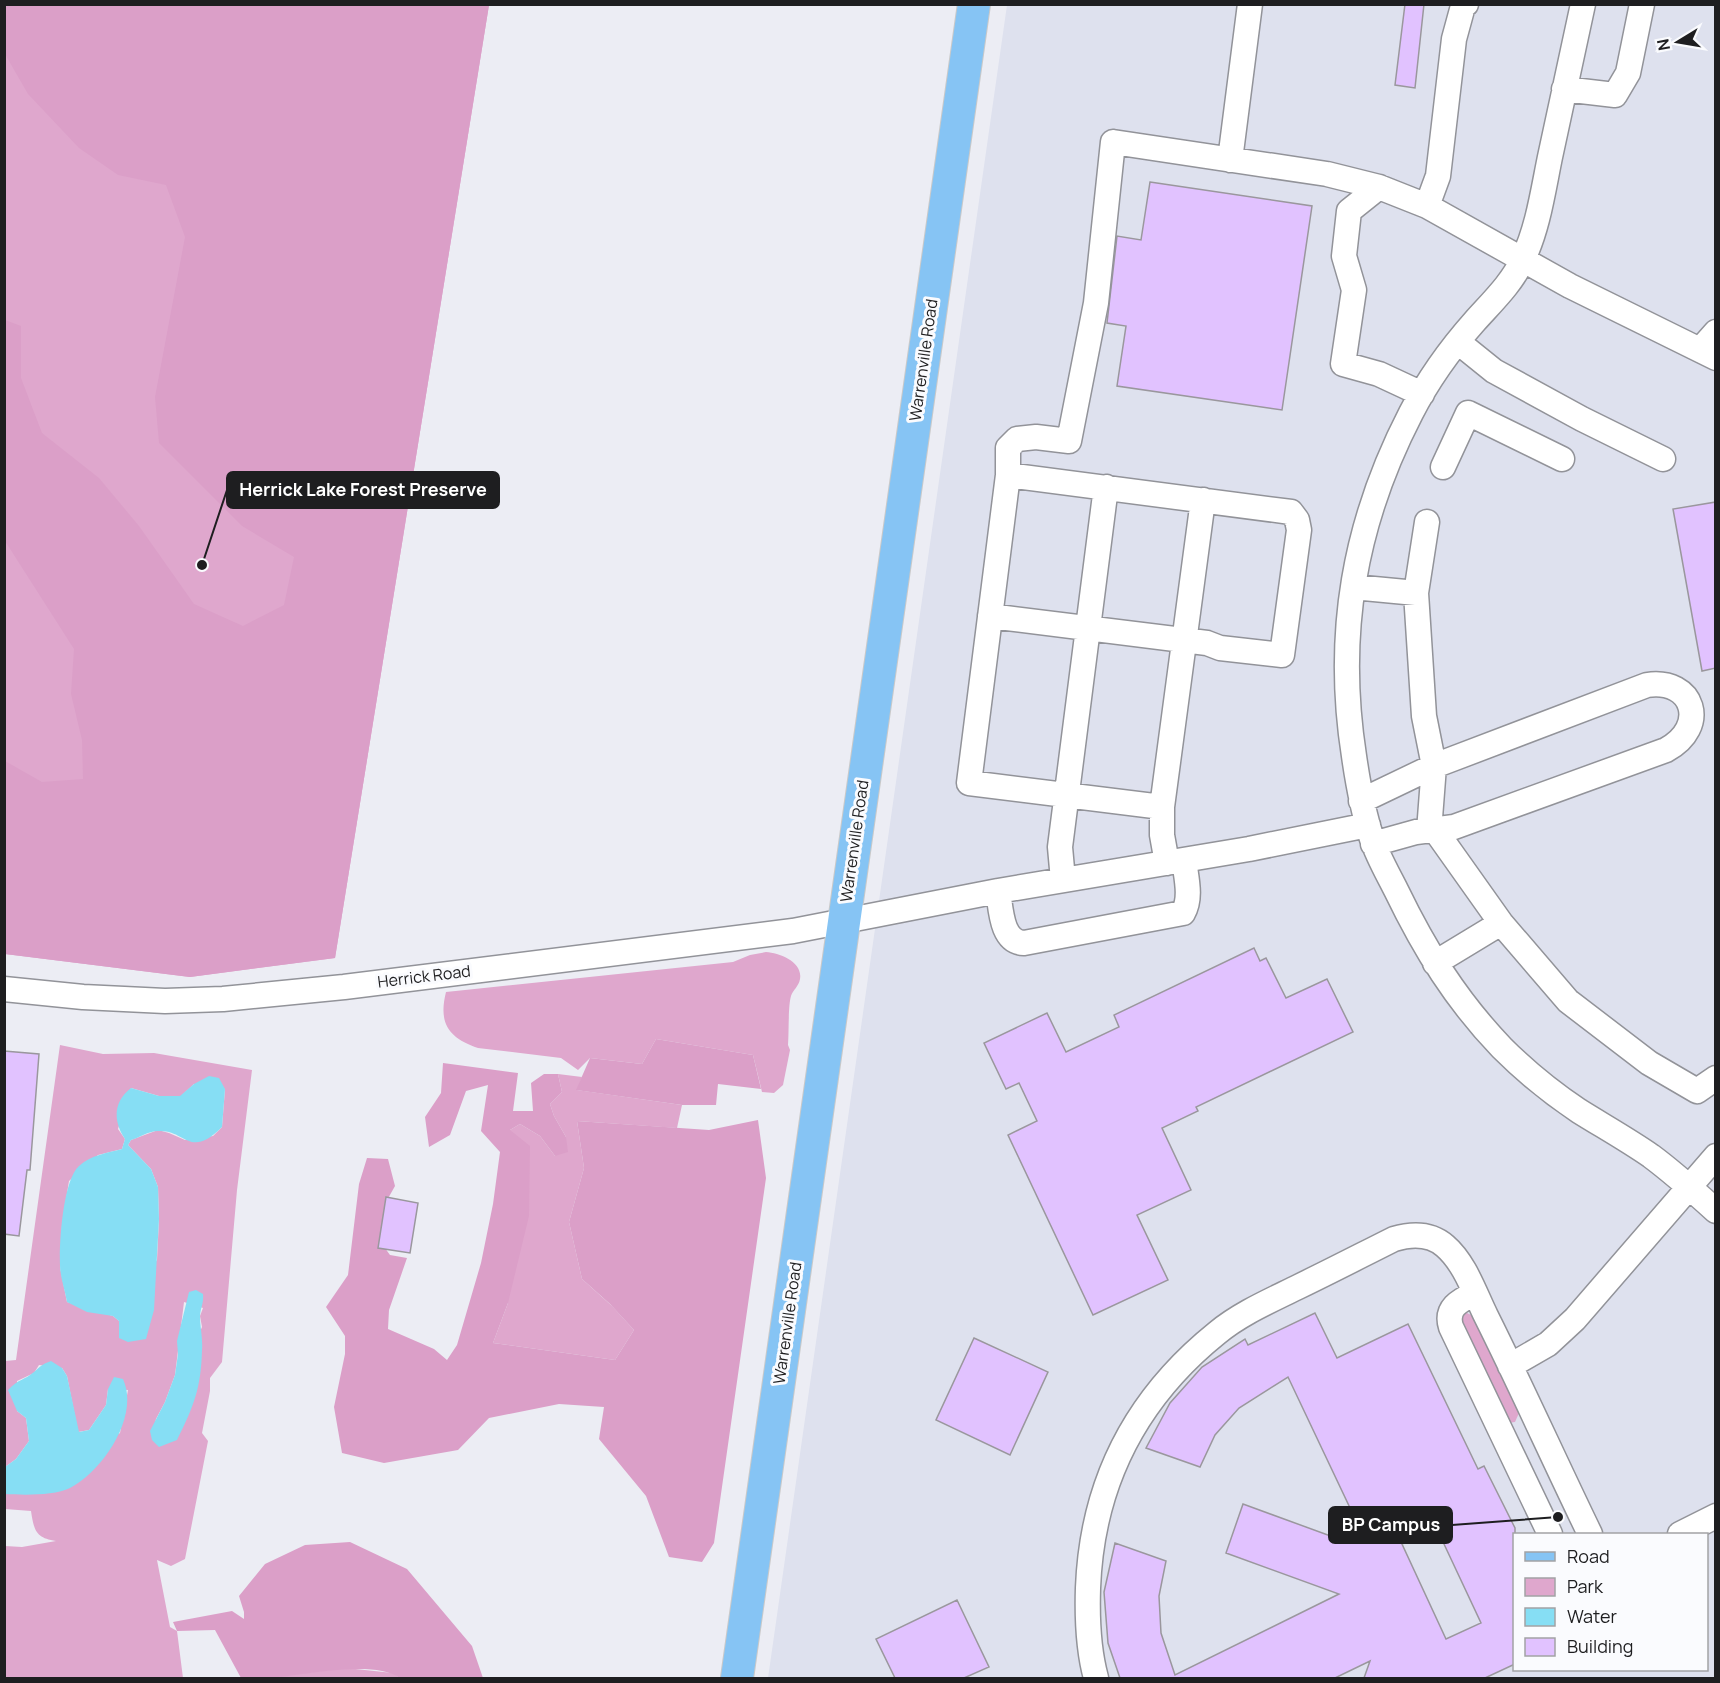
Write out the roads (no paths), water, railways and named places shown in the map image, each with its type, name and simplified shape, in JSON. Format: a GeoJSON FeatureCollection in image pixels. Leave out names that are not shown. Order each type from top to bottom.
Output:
{"type":"FeatureCollection","features":[{"type":"Feature","properties":{"kind":"main road","name":"Warrenville Road"},"geometry":{"type":"LineString","coordinates":[[737,1678],[974,4]]}},
{"type":"Feature","properties":{"kind":"street"},"geometry":{"type":"LineString","coordinates":[[1230,160],[1250,4]]}},
{"type":"Feature","properties":{"kind":"street"},"geometry":{"type":"LineString","coordinates":[[1427,206],[1438,176],[1454,39],[1463,6],[1466,4]]}},
{"type":"Feature","properties":{"kind":"street"},"geometry":{"type":"LineString","coordinates":[[1583,4],[1537,219],[1522,260],[1500,294],[1441,364],[1422,394],[1399,439],[1372,504],[1355,563],[1346,672],[1351,736],[1361,801],[1371,835],[1402,903],[1448,984],[1503,1049],[1520,1064],[1574,1108],[1651,1156],[1716,1211]]}},
{"type":"Feature","properties":{"kind":"street"},"geometry":{"type":"LineString","coordinates":[[1564,89],[1615,95],[1628,73],[1642,4]]}},
{"type":"Feature","properties":{"kind":"street"},"geometry":{"type":"LineString","coordinates":[[1162,807],[969,783],[1008,475],[1008,448],[1017,439],[1036,437],[1069,441],[1096,303],[1113,142],[1327,174],[1379,187],[1427,206],[1522,260],[1710,347]]}},
{"type":"Feature","properties":{"kind":"street"},"geometry":{"type":"LineString","coordinates":[[1379,187],[1349,212],[1344,256],[1354,290],[1343,364],[1379,374],[1422,394]]}},
{"type":"Feature","properties":{"kind":"street"},"geometry":{"type":"LineString","coordinates":[[1458,342],[1494,371],[1582,419],[1663,459]]}},
{"type":"Feature","properties":{"kind":"street"},"geometry":{"type":"LineString","coordinates":[[1443,467],[1468,413],[1562,459]]}},
{"type":"Feature","properties":{"kind":"street"},"geometry":{"type":"LineString","coordinates":[[990,616],[1207,643],[1220,648],[1282,655],[1298,541],[1297,520],[1291,512],[1008,475]]}},
{"type":"Feature","properties":{"kind":"street"},"geometry":{"type":"LineString","coordinates":[[1063,880],[1060,847],[1106,487]]}},
{"type":"Feature","properties":{"kind":"street"},"geometry":{"type":"LineString","coordinates":[[998,891],[1005,927],[1010,937],[1016,942],[1024,943],[1183,913],[1187,906],[1188,897],[1175,861],[1162,835],[1162,807],[1203,500]]}},
{"type":"Feature","properties":{"kind":"street"},"geometry":{"type":"LineString","coordinates":[[1427,522],[1416,593],[1424,716],[1434,766],[1432,830],[1501,923],[1568,1001],[1648,1063],[1696,1091],[1716,1078]]}},
{"type":"Feature","properties":{"kind":"street"},"geometry":{"type":"LineString","coordinates":[[1353,587],[1416,593]]}},
{"type":"Feature","properties":{"kind":"street","name":"Herrick Road"},"geometry":{"type":"LineString","coordinates":[[4,989],[139,1000],[223,999],[345,987],[793,931],[998,891],[1175,861],[1371,835],[1454,827],[1666,750],[1678,743],[1687,733],[1692,722],[1690,707],[1684,695],[1672,686],[1659,683],[1647,685],[1434,766],[1361,801]]}},
{"type":"Feature","properties":{"kind":"street"},"geometry":{"type":"LineString","coordinates":[[1435,963],[1501,923]]}},
{"type":"Feature","properties":{"kind":"street"},"geometry":{"type":"LineString","coordinates":[[1510,1366],[1548,1344],[1575,1319],[1716,1156]]}},
{"type":"Feature","properties":{"kind":"street"},"geometry":{"type":"LineString","coordinates":[[1096,1678],[1092,1665],[1087,1609],[1089,1567],[1103,1492],[1133,1427],[1153,1398],[1188,1359],[1218,1332],[1246,1314],[1404,1236],[1425,1236],[1445,1245],[1456,1258],[1475,1293],[1590,1533]]}},
{"type":"Feature","properties":{"kind":"street"},"geometry":{"type":"LineString","coordinates":[[1475,1293],[1454,1306],[1449,1313],[1449,1321],[1550,1533]]}},
{"type":"Feature","properties":{"kind":"street"},"geometry":{"type":"LineString","coordinates":[[1505,1440],[1537,1425]]}},
{"type":"Feature","properties":{"kind":"street"},"geometry":{"type":"LineString","coordinates":[[1682,1533],[1716,1516]]}},
{"type":"Feature","properties":{"kind":"water"},"geometry":{"type":"Polygon","coordinates":[[[209,1076],[219,1078],[225,1089],[222,1127],[211,1137],[195,1142],[175,1134],[154,1131],[131,1140],[128,1145],[151,1169],[158,1187],[159,1219],[154,1310],[146,1339],[128,1342],[119,1338],[119,1321],[113,1316],[87,1312],[67,1302],[61,1274],[60,1255],[63,1212],[69,1184],[74,1173],[84,1162],[122,1149],[125,1139],[118,1125],[117,1112],[121,1099],[131,1088],[159,1096],[180,1096],[194,1084],[209,1076]]]}},
{"type":"Feature","properties":{"kind":"water"},"geometry":{"type":"Polygon","coordinates":[[[196,1290],[203,1294],[200,1317],[202,1346],[198,1386],[192,1407],[177,1440],[159,1447],[152,1440],[150,1431],[165,1402],[175,1375],[177,1341],[189,1292],[196,1290]]]}},
{"type":"Feature","properties":{"kind":"water"},"geometry":{"type":"Polygon","coordinates":[[[51,1361],[62,1368],[67,1376],[79,1432],[89,1430],[106,1405],[108,1389],[114,1377],[123,1379],[127,1394],[127,1409],[122,1425],[106,1456],[95,1469],[70,1488],[47,1494],[5,1494],[5,1467],[16,1459],[29,1441],[26,1418],[17,1411],[8,1390],[43,1364],[51,1361]]]}},
{"type":"Feature","properties":{"kind":"place","name":"Herrick Lake Forest Preserve"},"geometry":{"type":"Point","coordinates":[202,565]}},
{"type":"Feature","properties":{"kind":"place","name":"BP Campus"},"geometry":{"type":"Point","coordinates":[1558,1517]}}]}
